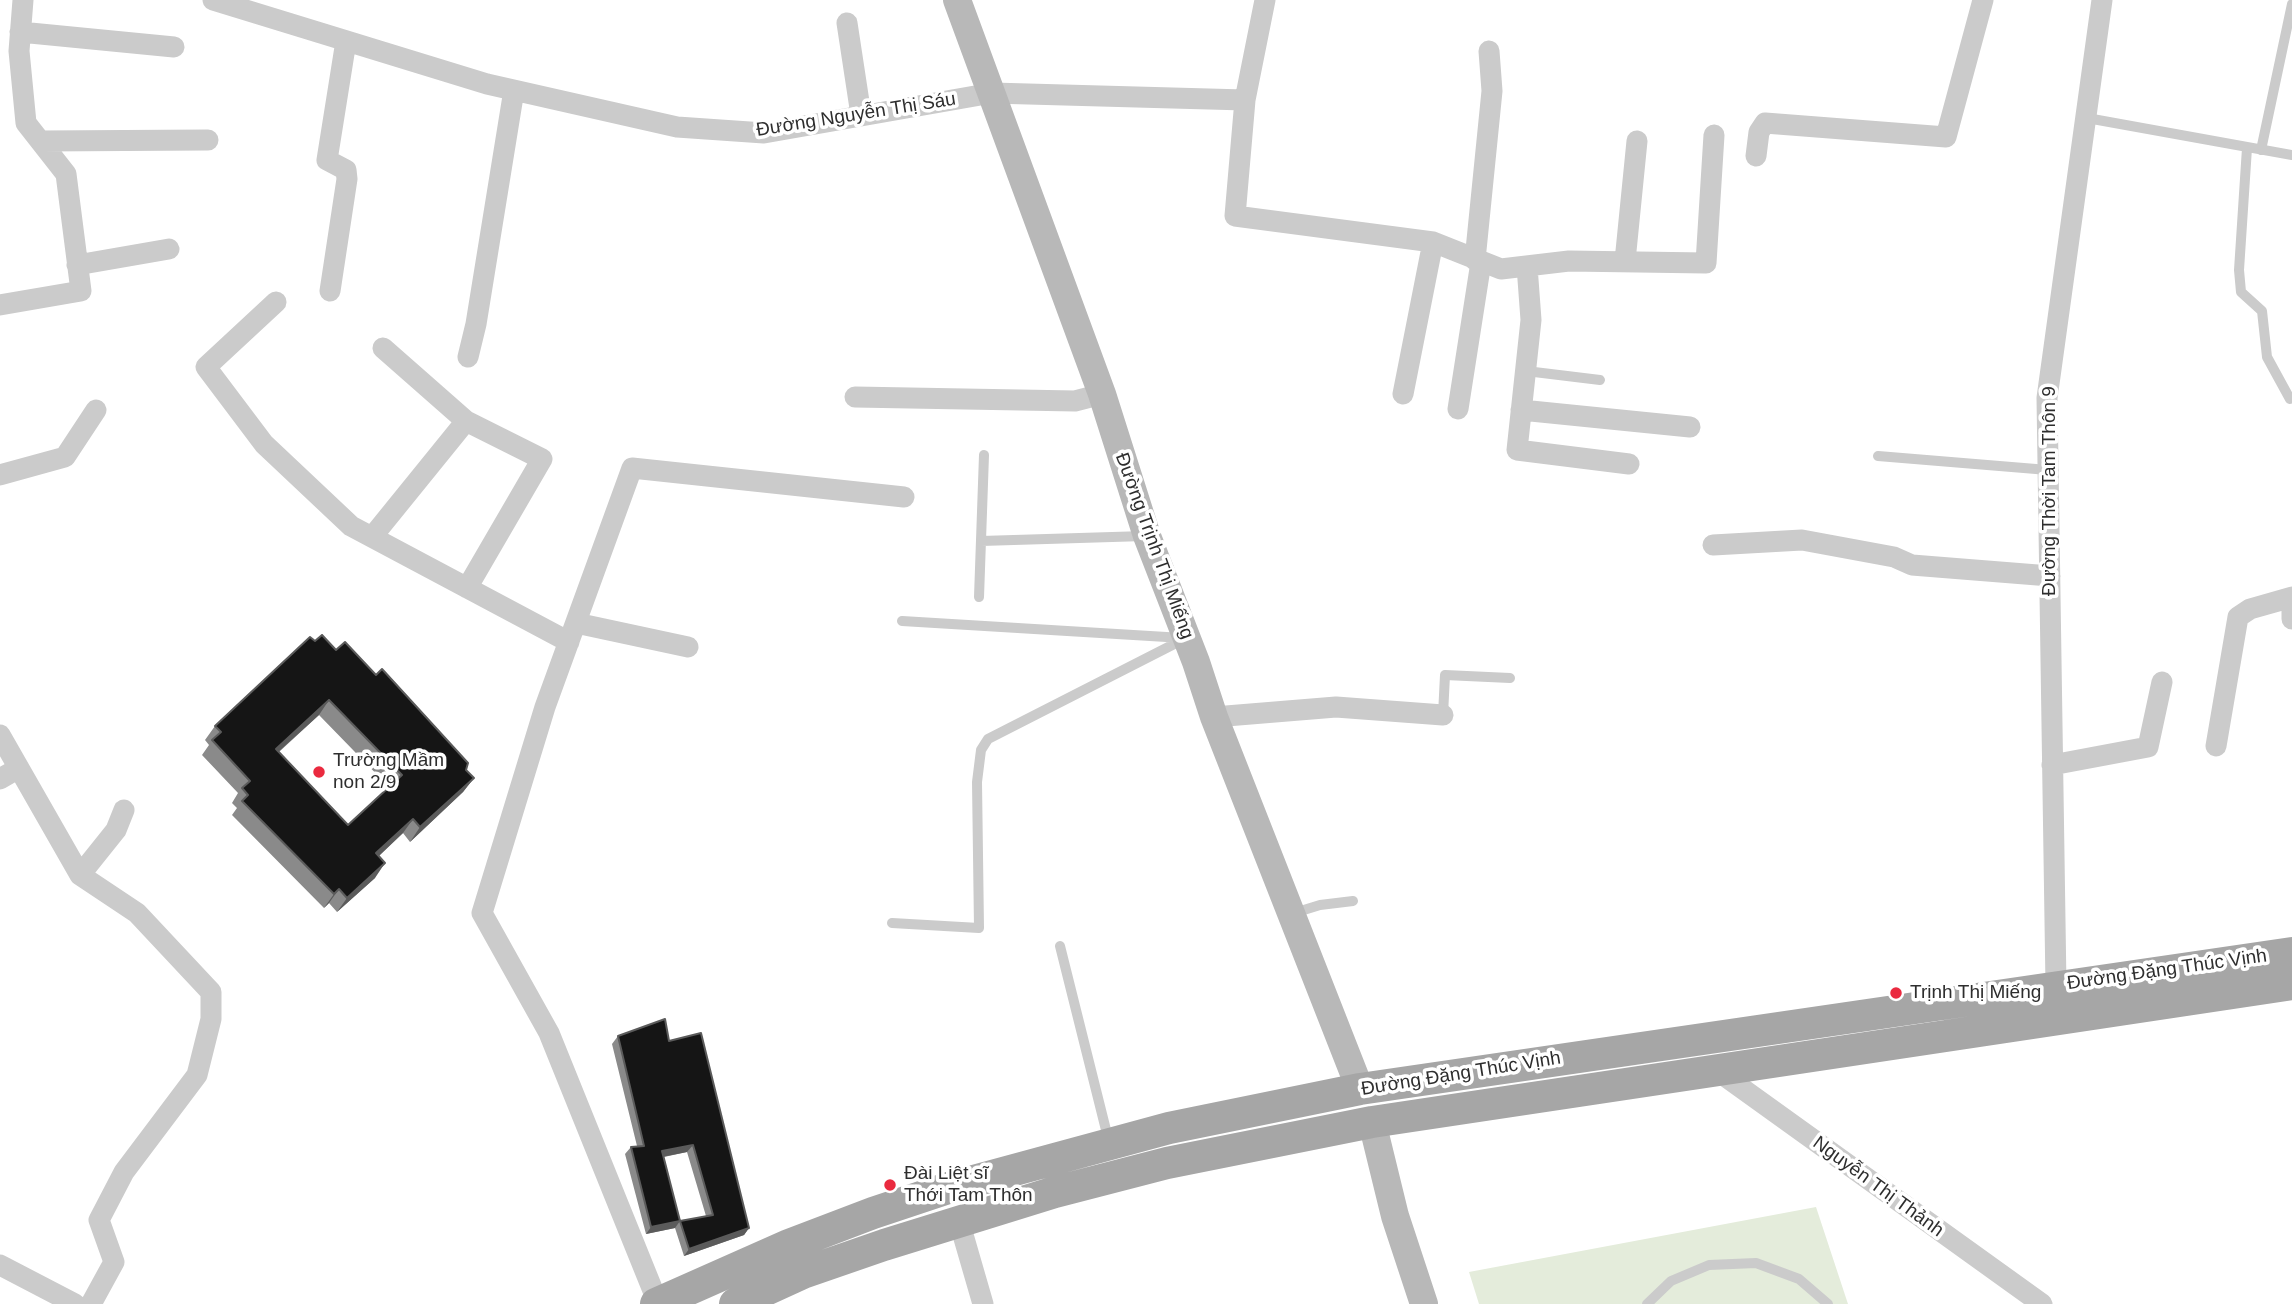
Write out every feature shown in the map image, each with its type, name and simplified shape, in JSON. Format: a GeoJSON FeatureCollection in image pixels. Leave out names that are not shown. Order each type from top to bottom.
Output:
{"type":"FeatureCollection","features":[{"type":"Feature","properties":{"kind":"main road","name":"Đường Trịnh Thị Miếng"},"geometry":{"type":"LineString","coordinates":[[957,0],[1102,394],[1147,536],[1214,717],[1360,1089]]}},
{"type":"Feature","properties":{"kind":"main road","name":"Đường Đặng Thúc Vịnh"},"geometry":{"type":"LineString","coordinates":[[657,1304],[789,1245],[873,1213],[1109,1142],[1360,1089],[2292,953]]}},
{"type":"Feature","properties":{"kind":"main road","name":"Đường Đặng Thúc Vịnh"},"geometry":{"type":"LineString","coordinates":[[734,1304],[803,1273],[959,1221],[1167,1163],[1372,1122],[2292,984]]}},
{"type":"Feature","properties":{"kind":"main road"},"geometry":{"type":"LineString","coordinates":[[1360,1089],[1372,1122],[1395,1216],[1424,1304]]}},
{"type":"Feature","properties":{"kind":"street"},"geometry":{"type":"LineString","coordinates":[[0,305],[81,291],[66,174],[26,123],[10,66],[20,32],[23,0]]}},
{"type":"Feature","properties":{"kind":"street","name":"Đường Nguyễn Thị Sáu"},"geometry":{"type":"LineString","coordinates":[[213,0],[514,90],[677,127],[764,132],[992,93],[1245,100]]}},
{"type":"Feature","properties":{"kind":"street"},"geometry":{"type":"LineString","coordinates":[[1265,0],[1245,100],[1235,216],[1433,242],[1502,270],[1569,261],[1706,263],[1714,135]]}},
{"type":"Feature","properties":{"kind":"street"},"geometry":{"type":"LineString","coordinates":[[1756,156],[1759,132],[1765,123],[1946,137],[1983,0]]}},
{"type":"Feature","properties":{"kind":"street","name":"Đường Thời Tam Thôn 9"},"geometry":{"type":"LineString","coordinates":[[2056,986],[2047,398],[2102,0]]}},
{"type":"Feature","properties":{"kind":"street"},"geometry":{"type":"LineString","coordinates":[[848,23],[861,115]]}},
{"type":"Feature","properties":{"kind":"street"},"geometry":{"type":"LineString","coordinates":[[20,32],[174,47]]}},
{"type":"Feature","properties":{"kind":"street"},"geometry":{"type":"LineString","coordinates":[[330,290],[347,179],[346,170],[327,160],[346,41]]}},
{"type":"Feature","properties":{"kind":"street"},"geometry":{"type":"LineString","coordinates":[[1458,409],[1478,261],[1492,91],[1489,51]]}},
{"type":"Feature","properties":{"kind":"street"},"geometry":{"type":"LineString","coordinates":[[468,357],[476,324],[514,90]]}},
{"type":"Feature","properties":{"kind":"street"},"geometry":{"type":"LineString","coordinates":[[41,142],[208,140]]}},
{"type":"Feature","properties":{"kind":"street"},"geometry":{"type":"LineString","coordinates":[[1625,261],[1637,141]]}},
{"type":"Feature","properties":{"kind":"street"},"geometry":{"type":"LineString","coordinates":[[1403,394],[1433,242]]}},
{"type":"Feature","properties":{"kind":"street"},"geometry":{"type":"LineString","coordinates":[[77,265],[169,249]]}},
{"type":"Feature","properties":{"kind":"street"},"geometry":{"type":"LineString","coordinates":[[1527,266],[1531,320],[1517,450],[1629,464]]}},
{"type":"Feature","properties":{"kind":"street"},"geometry":{"type":"LineString","coordinates":[[276,302],[206,367],[264,444],[351,526],[467,588],[573,633],[688,647]]}},
{"type":"Feature","properties":{"kind":"street"},"geometry":{"type":"LineString","coordinates":[[383,348],[466,421],[542,459],[467,588]]}},
{"type":"Feature","properties":{"kind":"street"},"geometry":{"type":"LineString","coordinates":[[855,397],[1075,401],[1102,394]]}},
{"type":"Feature","properties":{"kind":"street"},"geometry":{"type":"LineString","coordinates":[[0,475],[65,457],[96,410]]}},
{"type":"Feature","properties":{"kind":"street"},"geometry":{"type":"LineString","coordinates":[[1521,410],[1690,427]]}},
{"type":"Feature","properties":{"kind":"street"},"geometry":{"type":"LineString","coordinates":[[372,537],[466,421]]}},
{"type":"Feature","properties":{"kind":"street"},"geometry":{"type":"LineString","coordinates":[[657,1304],[549,1033],[482,913],[545,707],[632,468],[904,497]]}},
{"type":"Feature","properties":{"kind":"street"},"geometry":{"type":"LineString","coordinates":[[1713,545],[1802,540],[1894,557],[1912,565],[2050,576]]}},
{"type":"Feature","properties":{"kind":"street"},"geometry":{"type":"LineString","coordinates":[[2216,746],[2238,617],[2250,609],[2292,597]]}},
{"type":"Feature","properties":{"kind":"street"},"geometry":{"type":"LineString","coordinates":[[2292,604],[2292,619]]}},
{"type":"Feature","properties":{"kind":"street"},"geometry":{"type":"LineString","coordinates":[[2052,765],[2148,747],[2162,682]]}},
{"type":"Feature","properties":{"kind":"street"},"geometry":{"type":"LineString","coordinates":[[1214,717],[1336,707],[1443,715]]}},
{"type":"Feature","properties":{"kind":"street"},"geometry":{"type":"LineString","coordinates":[[0,735],[80,875],[137,913],[211,992],[211,1019],[197,1075],[124,1172],[99,1220],[114,1262],[91,1304]]}},
{"type":"Feature","properties":{"kind":"street"},"geometry":{"type":"LineString","coordinates":[[0,779],[19,768]]}},
{"type":"Feature","properties":{"kind":"street"},"geometry":{"type":"LineString","coordinates":[[80,875],[116,830],[124,810]]}},
{"type":"Feature","properties":{"kind":"street","name":"Nguyễn Thị Thảnh"},"geometry":{"type":"LineString","coordinates":[[1715,1069],[2042,1304]]}},
{"type":"Feature","properties":{"kind":"street"},"geometry":{"type":"LineString","coordinates":[[959,1221],[983,1304]]}},
{"type":"Feature","properties":{"kind":"street"},"geometry":{"type":"LineString","coordinates":[[0,1265],[75,1304]]}},
{"type":"Feature","properties":{"kind":"lane"},"geometry":{"type":"LineString","coordinates":[[2261,150],[2292,4]]}},
{"type":"Feature","properties":{"kind":"lane"},"geometry":{"type":"LineString","coordinates":[[2087,118],[2292,155]]}},
{"type":"Feature","properties":{"kind":"lane"},"geometry":{"type":"LineString","coordinates":[[2247,148],[2239,270],[2241,292],[2262,311],[2267,358],[2290,399]]}},
{"type":"Feature","properties":{"kind":"lane"},"geometry":{"type":"LineString","coordinates":[[1526,371],[1600,380]]}},
{"type":"Feature","properties":{"kind":"lane"},"geometry":{"type":"LineString","coordinates":[[979,597],[984,455]]}},
{"type":"Feature","properties":{"kind":"lane"},"geometry":{"type":"LineString","coordinates":[[1878,456],[2049,470]]}},
{"type":"Feature","properties":{"kind":"lane"},"geometry":{"type":"LineString","coordinates":[[981,541],[1147,536]]}},
{"type":"Feature","properties":{"kind":"lane"},"geometry":{"type":"LineString","coordinates":[[902,621],[1186,638]]}},
{"type":"Feature","properties":{"kind":"lane"},"geometry":{"type":"LineString","coordinates":[[892,922],[979,928],[977,782],[981,750],[988,739],[1186,638]]}},
{"type":"Feature","properties":{"kind":"lane"},"geometry":{"type":"LineString","coordinates":[[1443,715],[1445,675],[1510,678]]}},
{"type":"Feature","properties":{"kind":"lane"},"geometry":{"type":"LineString","coordinates":[[1291,914],[1320,905],[1353,901]]}},
{"type":"Feature","properties":{"kind":"lane"},"geometry":{"type":"LineString","coordinates":[[1060,946],[1109,1142]]}},
{"type":"Feature","properties":{"kind":"lane"},"geometry":{"type":"LineString","coordinates":[[1647,1304],[1671,1282],[1709,1265],[1756,1263],[1799,1279],[1828,1304]]}},
{"type":"Feature","properties":{"kind":"green space"},"geometry":{"type":"Polygon","coordinates":[[[1816,1207],[1848,1304],[1479,1304],[1469,1272],[1816,1207]]]}},
{"type":"Feature","properties":{"kind":"building"},"geometry":{"type":"Polygon","coordinates":[[[322,635],[336,650],[345,642],[376,675],[382,669],[468,763],[466,770],[474,778],[420,827],[413,819],[376,853],[385,863],[347,898],[339,889],[334,894],[242,801],[248,795],[242,788],[250,781],[212,740],[221,732],[215,726],[310,637],[315,641],[322,635]],[[329,700],[276,749],[348,825],[402,775],[329,700]]]}},
{"type":"Feature","properties":{"kind":"building"},"geometry":{"type":"Polygon","coordinates":[[[665,1019],[669,1041],[701,1033],[749,1228],[689,1249],[680,1221],[651,1227],[631,1147],[644,1146],[618,1036],[665,1019]],[[693,1145],[662,1151],[680,1221],[713,1215],[693,1145]]]}},
{"type":"Feature","properties":{"kind":"place","name":"Trường Mầm non 2/9"},"geometry":{"type":"Point","coordinates":[319,772]}},
{"type":"Feature","properties":{"kind":"place","name":"Trịnh Thị Miếng"},"geometry":{"type":"Point","coordinates":[1896,993]}},
{"type":"Feature","properties":{"kind":"place","name":"Đài Liệt sĩ Thới Tam Thôn"},"geometry":{"type":"Point","coordinates":[890,1185]}}]}
